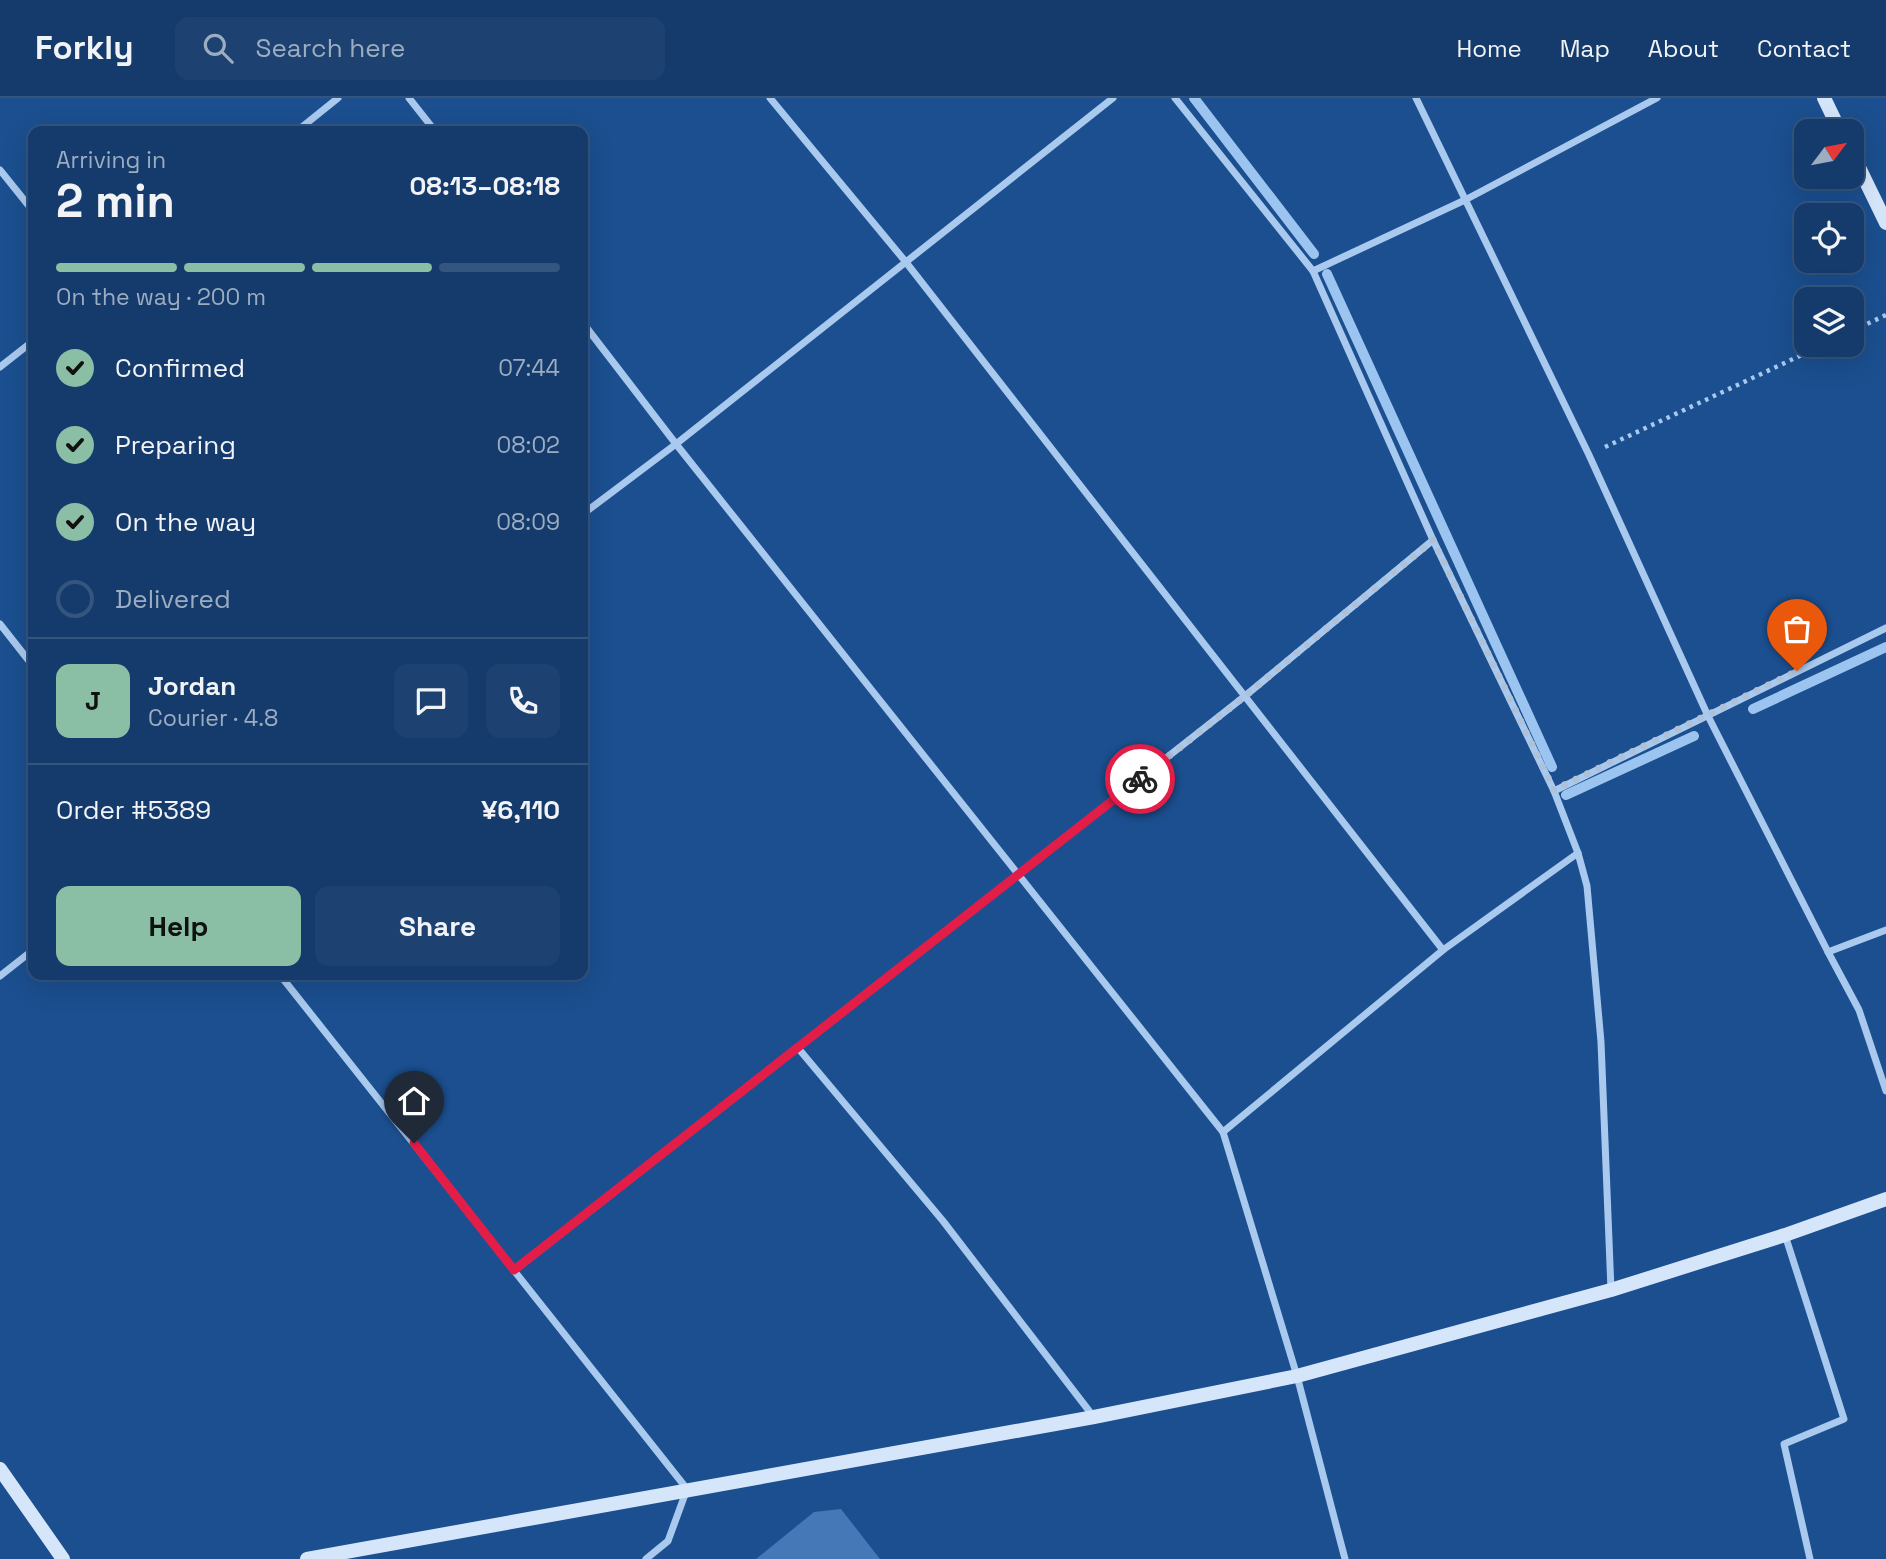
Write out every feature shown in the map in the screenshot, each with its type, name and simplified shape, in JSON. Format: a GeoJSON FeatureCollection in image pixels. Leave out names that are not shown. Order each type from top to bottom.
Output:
{"type":"FeatureCollection","features":[{"type":"Feature","properties":{"kind":"street"},"geometry":{"type":"LineString","coordinates":[[303,126],[338,98]]}},
{"type":"Feature","properties":{"kind":"street"},"geometry":{"type":"LineString","coordinates":[[409,98],[431,126]]}},
{"type":"Feature","properties":{"kind":"street"},"geometry":{"type":"LineString","coordinates":[[770,98],[905,261],[1443,950]]}},
{"type":"Feature","properties":{"kind":"street"},"geometry":{"type":"LineString","coordinates":[[588,510],[676,444],[1113,98]]}},
{"type":"Feature","properties":{"kind":"street"},"geometry":{"type":"LineString","coordinates":[[1175,98],[1313,271],[1433,540],[1554,790],[1578,853],[1587,886],[1601,1042],[1611,1290]]}},
{"type":"Feature","properties":{"kind":"street"},"geometry":{"type":"LineString","coordinates":[[1416,98],[1588,454],[1708,716],[1859,1010],[1886,1091]]}},
{"type":"Feature","properties":{"kind":"street"},"geometry":{"type":"LineString","coordinates":[[1313,271],[1465,200],[1657,98]]}},
{"type":"Feature","properties":{"kind":"street"},"geometry":{"type":"LineString","coordinates":[[1824,98],[1834,119]]}},
{"type":"Feature","properties":{"kind":"street"},"geometry":{"type":"LineString","coordinates":[[0,170],[28,205]]}},
{"type":"Feature","properties":{"kind":"street"},"geometry":{"type":"LineString","coordinates":[[1864,178],[1886,223]]}},
{"type":"Feature","properties":{"kind":"street"},"geometry":{"type":"LineString","coordinates":[[588,330],[1223,1132],[1297,1376],[1345,1559]]}},
{"type":"Feature","properties":{"kind":"street"},"geometry":{"type":"LineString","coordinates":[[0,367],[28,345]]}},
{"type":"Feature","properties":{"kind":"street"},"geometry":{"type":"LineString","coordinates":[[514,1270],[1245,696],[1433,540]]}},
{"type":"Feature","properties":{"kind":"street"},"geometry":{"type":"LineString","coordinates":[[0,624],[28,660]]}},
{"type":"Feature","properties":{"kind":"street"},"geometry":{"type":"LineString","coordinates":[[1554,790],[1886,628]]}},
{"type":"Feature","properties":{"kind":"street"},"geometry":{"type":"LineString","coordinates":[[1223,1132],[1443,950],[1578,853]]}},
{"type":"Feature","properties":{"kind":"street"},"geometry":{"type":"LineString","coordinates":[[1828,952],[1886,930]]}},
{"type":"Feature","properties":{"kind":"street"},"geometry":{"type":"LineString","coordinates":[[0,976],[28,954]]}},
{"type":"Feature","properties":{"kind":"street"},"geometry":{"type":"LineString","coordinates":[[283,980],[687,1489]]}},
{"type":"Feature","properties":{"kind":"street"},"geometry":{"type":"LineString","coordinates":[[798,1048],[943,1221],[1094,1418]]}},
{"type":"Feature","properties":{"kind":"street"},"geometry":{"type":"LineString","coordinates":[[307,1559],[1094,1418],[1297,1376],[1611,1290],[1785,1236],[1886,1199]]}},
{"type":"Feature","properties":{"kind":"street"},"geometry":{"type":"LineString","coordinates":[[1785,1236],[1844,1419],[1784,1444],[1810,1559]]}},
{"type":"Feature","properties":{"kind":"street"},"geometry":{"type":"LineString","coordinates":[[0,1469],[63,1559]]}},
{"type":"Feature","properties":{"kind":"street"},"geometry":{"type":"LineString","coordinates":[[646,1559],[668,1541],[687,1489]]}},
{"type":"Feature","properties":{"kind":"path"},"geometry":{"type":"LineString","coordinates":[[1864,325],[1886,315]]}},
{"type":"Feature","properties":{"kind":"path"},"geometry":{"type":"LineString","coordinates":[[1588,454],[1797,357]]}},
{"type":"Feature","properties":{"kind":"building"},"geometry":{"type":"Polygon","coordinates":[[[841,1509],[880,1559],[756,1559],[814,1512],[841,1509]]]}},
{"type":"Feature","properties":{"kind":"waterway"},"geometry":{"type":"LineString","coordinates":[[1194,98],[1314,254]]}},
{"type":"Feature","properties":{"kind":"waterway"},"geometry":{"type":"LineString","coordinates":[[1327,274],[1552,767]]}},
{"type":"Feature","properties":{"kind":"waterway"},"geometry":{"type":"LineString","coordinates":[[1753,709],[1886,647]]}},
{"type":"Feature","properties":{"kind":"waterway"},"geometry":{"type":"LineString","coordinates":[[1566,795],[1694,736]]}},
{"type":"Feature","properties":{"kind":"way so far"},"geometry":{"type":"LineString","coordinates":[[1140,779],[1433,540],[1554,790],[1797,671]]}},
{"type":"Feature","properties":{"kind":"route"},"geometry":{"type":"LineString","coordinates":[[414,1143],[514,1270],[1140,779]]}}]}
